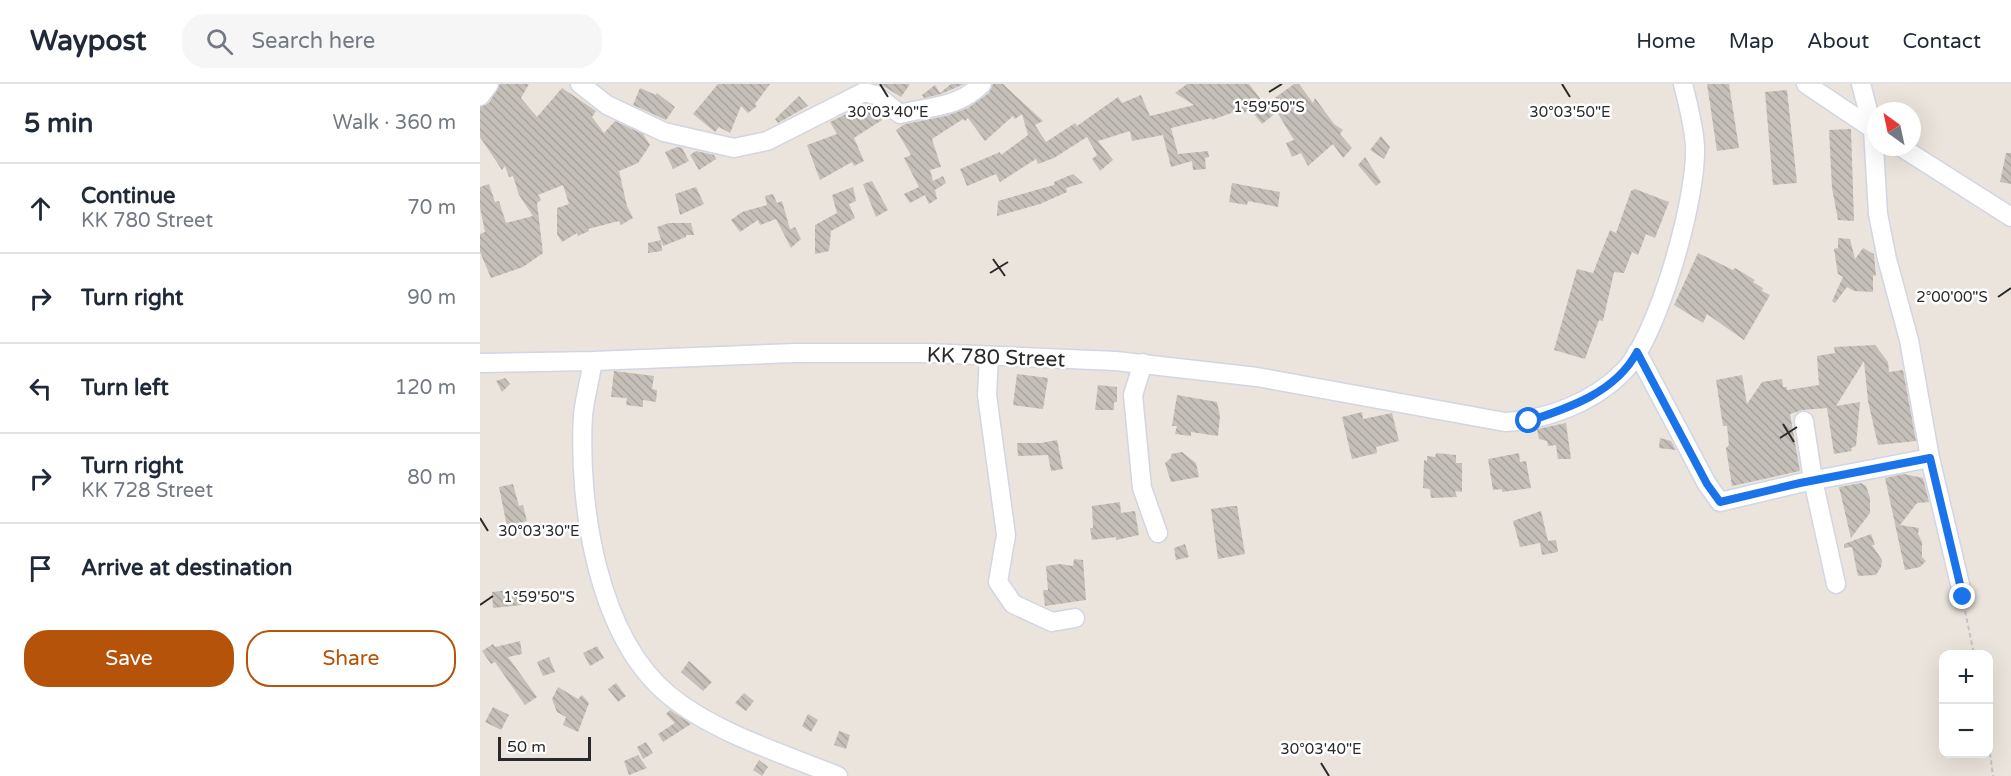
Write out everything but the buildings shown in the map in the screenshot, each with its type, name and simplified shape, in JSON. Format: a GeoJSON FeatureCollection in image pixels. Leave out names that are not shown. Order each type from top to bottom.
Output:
{"type":"FeatureCollection","features":[{"type":"Feature","properties":{"kind":"street"},"geometry":{"type":"LineString","coordinates":[[480,96],[489,84]]}},
{"type":"Feature","properties":{"kind":"street"},"geometry":{"type":"LineString","coordinates":[[579,84],[607,105],[664,132],[734,148],[767,141],[864,92],[876,95],[900,114],[954,104],[972,94],[982,84]]}},
{"type":"Feature","properties":{"kind":"street","name":"KK 780 Street"},"geometry":{"type":"LineString","coordinates":[[480,363],[796,353],[989,356],[1143,363],[1257,376],[1505,422],[1529,421],[1583,400],[1624,371],[1651,327],[1667,287],[1687,209],[1695,148],[1683,84]]}},
{"type":"Feature","properties":{"kind":"street"},"geometry":{"type":"LineString","coordinates":[[1806,84],[1867,125]]}},
{"type":"Feature","properties":{"kind":"street"},"geometry":{"type":"LineString","coordinates":[[1861,84],[1867,104]]}},
{"type":"Feature","properties":{"kind":"street"},"geometry":{"type":"LineString","coordinates":[[1876,156],[1878,214],[1887,259],[1900,300],[1917,375],[1930,458],[1963,597]]}},
{"type":"Feature","properties":{"kind":"street"},"geometry":{"type":"LineString","coordinates":[[1915,156],[2011,217]]}},
{"type":"Feature","properties":{"kind":"street"},"geometry":{"type":"LineString","coordinates":[[1637,352],[1707,484],[1720,502],[1813,480],[1930,458]]}},
{"type":"Feature","properties":{"kind":"street"},"geometry":{"type":"LineString","coordinates":[[989,356],[987,395],[1006,535],[998,582],[1013,604],[1052,622],[1075,618]]}},
{"type":"Feature","properties":{"kind":"street"},"geometry":{"type":"LineString","coordinates":[[593,361],[584,413],[584,497],[603,585],[616,624],[628,649],[642,670],[670,697],[703,718],[838,776]]}},
{"type":"Feature","properties":{"kind":"street"},"geometry":{"type":"LineString","coordinates":[[1143,363],[1133,395],[1134,407],[1142,488],[1158,533]]}},
{"type":"Feature","properties":{"kind":"street"},"geometry":{"type":"LineString","coordinates":[[1804,421],[1813,480],[1836,584]]}},
{"type":"Feature","properties":{"kind":"path"},"geometry":{"type":"LineString","coordinates":[[1963,597],[1973,650]]}},
{"type":"Feature","properties":{"kind":"path"},"geometry":{"type":"LineString","coordinates":[[1992,758],[1994,776]]}},
{"type":"Feature","properties":{"kind":"route"},"geometry":{"type":"LineString","coordinates":[[1529,421],[1562,410],[1609,384],[1633,361],[1637,352],[1714,497],[1720,502],[1800,483],[1930,458],[1963,597]]}}]}
